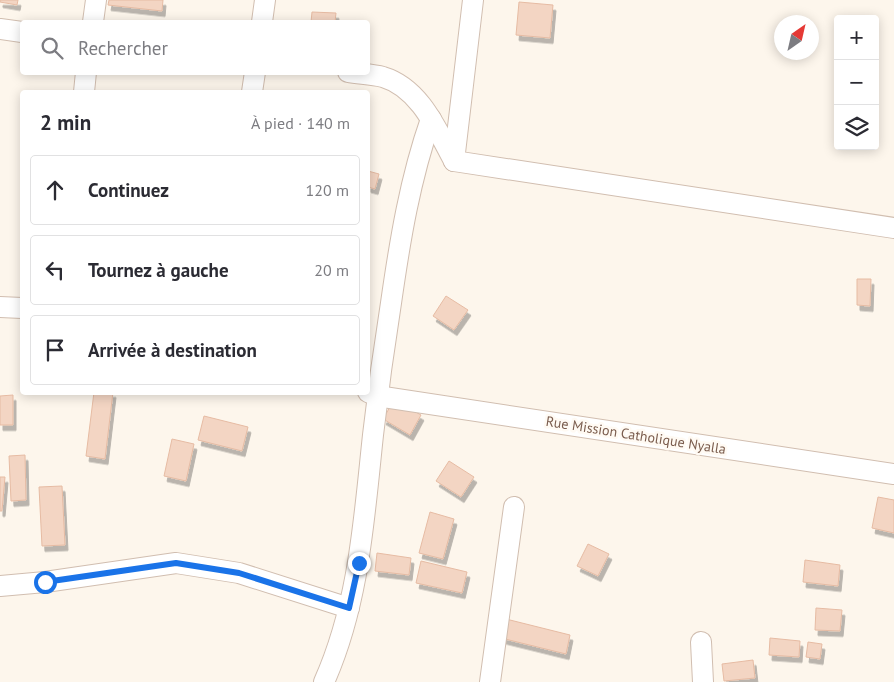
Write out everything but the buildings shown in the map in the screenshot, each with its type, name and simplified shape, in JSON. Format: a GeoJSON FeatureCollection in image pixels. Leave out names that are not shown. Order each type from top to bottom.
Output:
{"type":"FeatureCollection","features":[{"type":"Feature","properties":{"kind":"street"},"geometry":{"type":"LineString","coordinates":[[93,20],[96,0]]}},
{"type":"Feature","properties":{"kind":"street"},"geometry":{"type":"LineString","coordinates":[[262,20],[265,0]]}},
{"type":"Feature","properties":{"kind":"street"},"geometry":{"type":"LineString","coordinates":[[454,161],[473,0]]}},
{"type":"Feature","properties":{"kind":"street"},"geometry":{"type":"LineString","coordinates":[[0,29],[20,32]]}},
{"type":"Feature","properties":{"kind":"street"},"geometry":{"type":"LineString","coordinates":[[84,90],[86,75]]}},
{"type":"Feature","properties":{"kind":"street"},"geometry":{"type":"LineString","coordinates":[[252,90],[255,75]]}},
{"type":"Feature","properties":{"kind":"street"},"geometry":{"type":"LineString","coordinates":[[369,75],[383,77],[409,91],[431,119],[454,161]]}},
{"type":"Feature","properties":{"kind":"street"},"geometry":{"type":"LineString","coordinates":[[324,682],[335,658],[359,563],[372,394],[402,224],[416,164],[431,119]]}},
{"type":"Feature","properties":{"kind":"street"},"geometry":{"type":"LineString","coordinates":[[454,161],[894,228]]}},
{"type":"Feature","properties":{"kind":"street"},"geometry":{"type":"LineString","coordinates":[[0,307],[20,308]]}},
{"type":"Feature","properties":{"kind":"street","name":"Rue Mission Catholique Nyalla"},"geometry":{"type":"LineString","coordinates":[[372,394],[894,474]]}},
{"type":"Feature","properties":{"kind":"street"},"geometry":{"type":"LineString","coordinates":[[490,682],[514,506]]}},
{"type":"Feature","properties":{"kind":"street"},"geometry":{"type":"LineString","coordinates":[[0,586],[45,582],[176,563],[239,573],[349,608]]}},
{"type":"Feature","properties":{"kind":"street"},"geometry":{"type":"LineString","coordinates":[[701,642],[703,682]]}},
{"type":"Feature","properties":{"kind":"route"},"geometry":{"type":"LineString","coordinates":[[45,582],[176,563],[239,573],[349,608],[359,563]]}}]}
